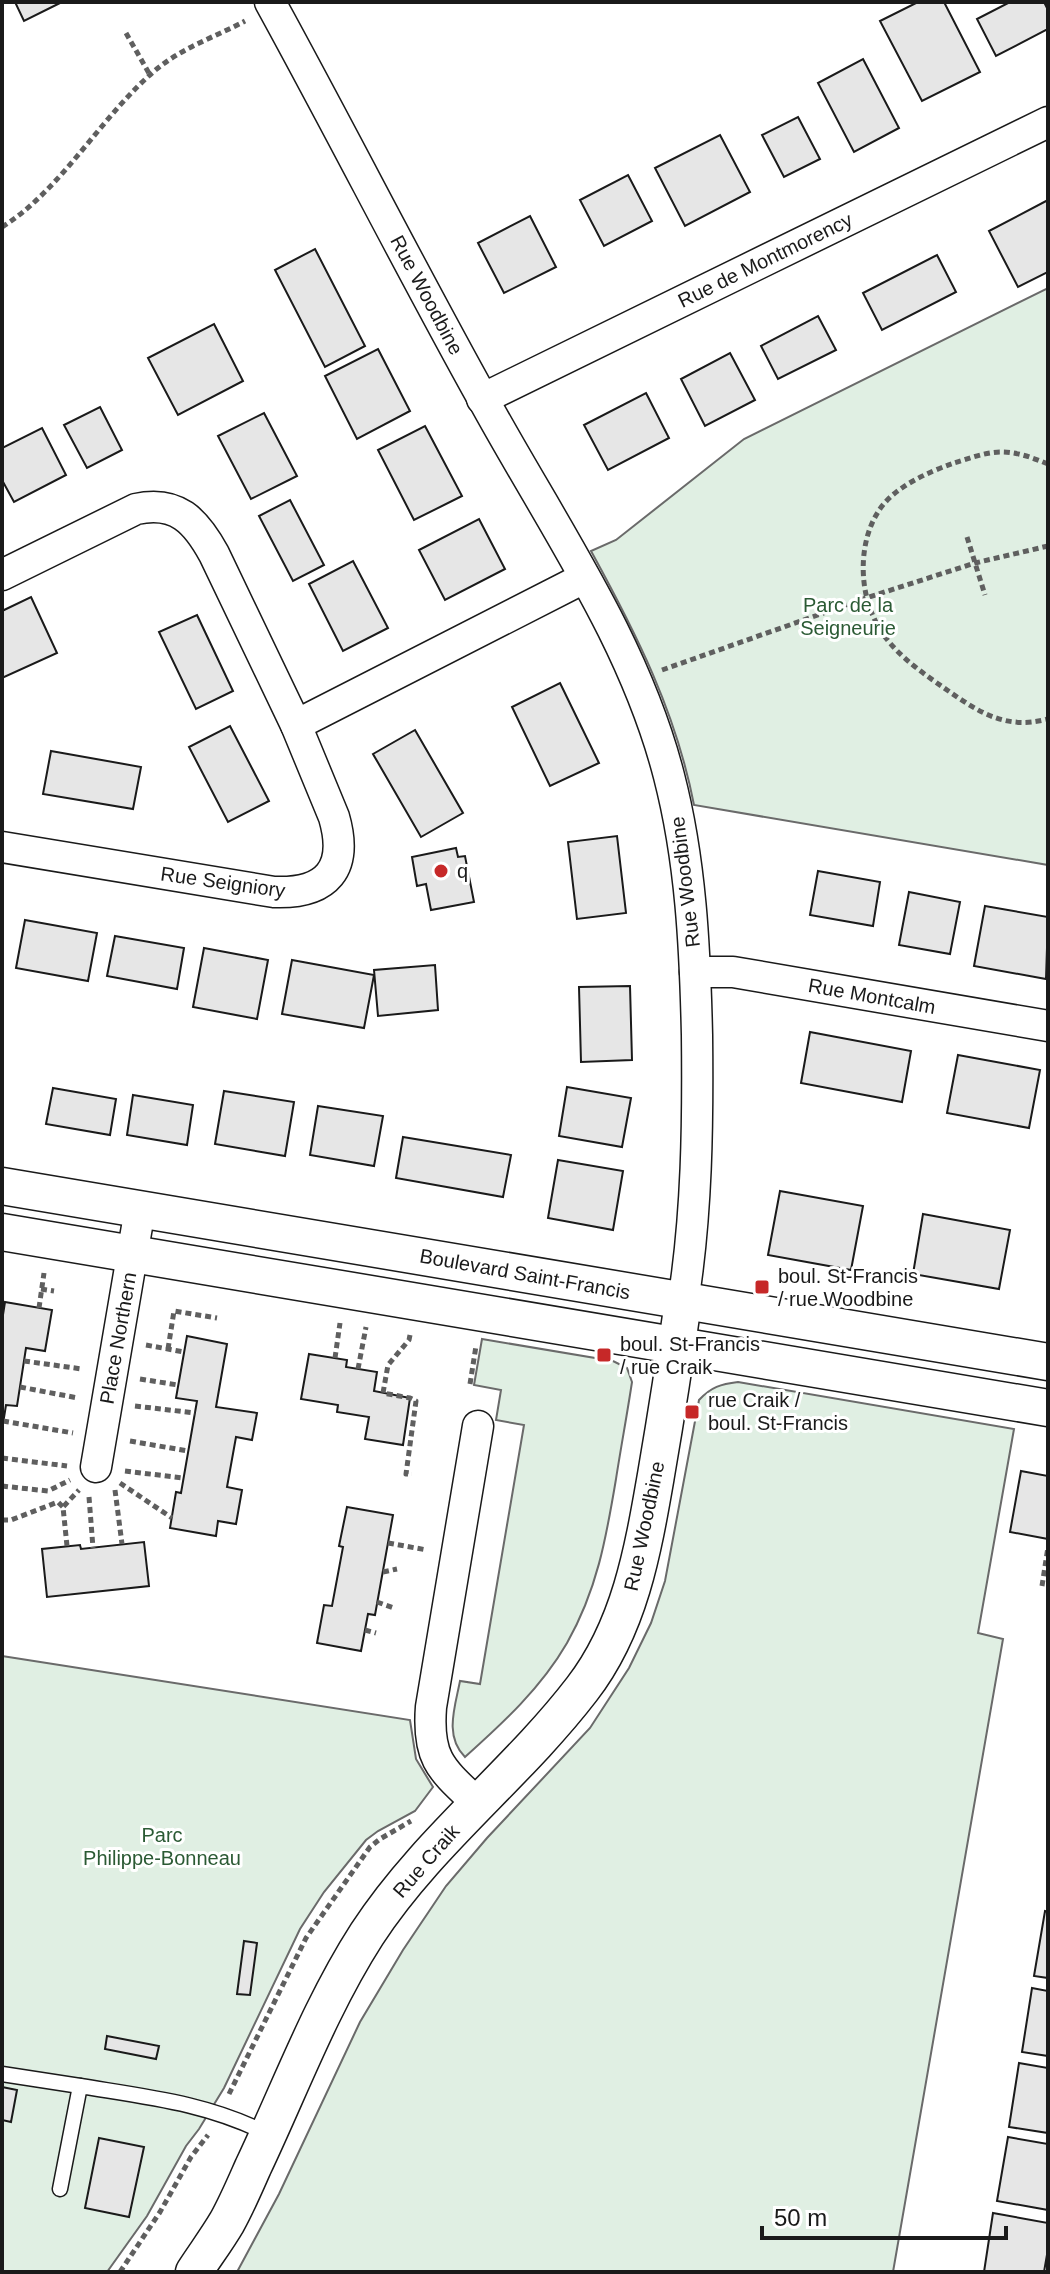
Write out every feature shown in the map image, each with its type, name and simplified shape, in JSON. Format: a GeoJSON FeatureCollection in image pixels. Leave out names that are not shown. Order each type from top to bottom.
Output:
{"type":"FeatureCollection","features":[{"type":"Feature","properties":{"kind":"street","name":"Rue Woodbine"},"geometry":{"type":"LineString","coordinates":[[270,2],[482,399],[620,641],[656,731],[669,777],[689,891],[695,972],[697,1100],[693,1238],[643,1545],[628,1603],[601,1661],[546,1732],[477,1803]]}},
{"type":"Feature","properties":{"kind":"street","name":"Rue de Montmorency"},"geometry":{"type":"LineString","coordinates":[[482,399],[1048,122]]}},
{"type":"Feature","properties":{"kind":"street","name":"Rue Seigniory"},"geometry":{"type":"LineString","coordinates":[[2,575],[136,509],[160,507],[183,514],[204,535],[214,554],[296,725],[338,830],[337,857],[326,880],[316,887],[291,893],[2,847]]}},
{"type":"Feature","properties":{"kind":"street"},"geometry":{"type":"LineString","coordinates":[[296,725],[584,578]]}},
{"type":"Feature","properties":{"kind":"street","name":"Rue Montcalm"},"geometry":{"type":"LineString","coordinates":[[695,972],[733,972],[1048,1026]]}},
{"type":"Feature","properties":{"kind":"street","name":"Boulevard Saint-Francis"},"geometry":{"type":"LineString","coordinates":[[2,1186],[1048,1362]]}},
{"type":"Feature","properties":{"kind":"street","name":"Place Northern"},"geometry":{"type":"LineString","coordinates":[[92,1474],[140,1209]]}},
{"type":"Feature","properties":{"kind":"street"},"geometry":{"type":"LineString","coordinates":[[2,1232],[1048,1408]]}},
{"type":"Feature","properties":{"kind":"street"},"geometry":{"type":"LineString","coordinates":[[477,1803],[437,1761],[431,1746],[429,1726],[478,1426]]}},
{"type":"Feature","properties":{"kind":"street","name":"Rue Craik"},"geometry":{"type":"LineString","coordinates":[[194,2272],[228,2221],[347,1967],[369,1931],[421,1864],[477,1803]]}},
{"type":"Feature","properties":{"kind":"lane"},"geometry":{"type":"LineString","coordinates":[[2,2074],[180,2102],[232,2117],[269,2134]]}},
{"type":"Feature","properties":{"kind":"lane"},"geometry":{"type":"LineString","coordinates":[[60,2189],[80,2086]]}},
{"type":"Feature","properties":{"kind":"path"},"geometry":{"type":"LineString","coordinates":[[2,227],[23,213],[150,75],[181,52],[245,21]]}},
{"type":"Feature","properties":{"kind":"path"},"geometry":{"type":"LineString","coordinates":[[126,33],[150,75]]}},
{"type":"Feature","properties":{"kind":"path"},"geometry":{"type":"LineString","coordinates":[[1048,464],[1024,455],[999,452],[936,469],[903,487],[878,510],[867,537],[863,567],[866,598],[874,620],[889,643],[920,671],[967,704],[995,719],[1012,724],[1048,719]]}},
{"type":"Feature","properties":{"kind":"path"},"geometry":{"type":"LineString","coordinates":[[967,537],[985,595]]}},
{"type":"Feature","properties":{"kind":"path"},"geometry":{"type":"LineString","coordinates":[[654,674],[866,598],[975,563],[1048,546]]}},
{"type":"Feature","properties":{"kind":"path"},"geometry":{"type":"LineString","coordinates":[[39,1308],[46,1261]]}},
{"type":"Feature","properties":{"kind":"path"},"geometry":{"type":"LineString","coordinates":[[41,1289],[54,1291]]}},
{"type":"Feature","properties":{"kind":"path"},"geometry":{"type":"LineString","coordinates":[[335,1358],[343,1310]]}},
{"type":"Feature","properties":{"kind":"path"},"geometry":{"type":"LineString","coordinates":[[168,1349],[174,1311],[217,1318]]}},
{"type":"Feature","properties":{"kind":"path"},"geometry":{"type":"LineString","coordinates":[[358,1369],[368,1315]]}},
{"type":"Feature","properties":{"kind":"path"},"geometry":{"type":"LineString","coordinates":[[411,1331],[409,1340],[388,1365],[383,1393],[416,1401],[406,1474],[412,1474]]}},
{"type":"Feature","properties":{"kind":"path"},"geometry":{"type":"LineString","coordinates":[[470,1384],[478,1333]]}},
{"type":"Feature","properties":{"kind":"path"},"geometry":{"type":"LineString","coordinates":[[24,1361],[195,1413]]}},
{"type":"Feature","properties":{"kind":"path"},"geometry":{"type":"LineString","coordinates":[[20,1387],[109,1388]]}},
{"type":"Feature","properties":{"kind":"path"},"geometry":{"type":"LineString","coordinates":[[3,1421],[188,1451]]}},
{"type":"Feature","properties":{"kind":"path"},"geometry":{"type":"LineString","coordinates":[[2,1458],[92,1474],[183,1478]]}},
{"type":"Feature","properties":{"kind":"path"},"geometry":{"type":"LineString","coordinates":[[2,1486],[48,1491],[92,1474]]}},
{"type":"Feature","properties":{"kind":"path"},"geometry":{"type":"LineString","coordinates":[[63,1507],[92,1474]]}},
{"type":"Feature","properties":{"kind":"path"},"geometry":{"type":"LineString","coordinates":[[92,1474],[93,1548]]}},
{"type":"Feature","properties":{"kind":"path"},"geometry":{"type":"LineString","coordinates":[[122,1544],[113,1478],[172,1518]]}},
{"type":"Feature","properties":{"kind":"path"},"geometry":{"type":"LineString","coordinates":[[2,1520],[11,1520],[58,1502],[63,1507],[67,1546]]}},
{"type":"Feature","properties":{"kind":"path"},"geometry":{"type":"LineString","coordinates":[[1042,1586],[1048,1547]]}},
{"type":"Feature","properties":{"kind":"path"},"geometry":{"type":"LineString","coordinates":[[383,1572],[397,1569]]}},
{"type":"Feature","properties":{"kind":"path"},"geometry":{"type":"LineString","coordinates":[[377,1602],[394,1608]]}},
{"type":"Feature","properties":{"kind":"path"},"geometry":{"type":"LineString","coordinates":[[365,1630],[376,1633]]}},
{"type":"Feature","properties":{"kind":"path","name":"Rue Craik"},"geometry":{"type":"LineString","coordinates":[[229,2094],[306,1938],[324,1911],[370,1847],[418,1817]]}},
{"type":"Feature","properties":{"kind":"path"},"geometry":{"type":"LineString","coordinates":[[120,2272],[160,2212],[191,2157],[208,2135]]}},
{"type":"Feature","properties":{"kind":"green space","name":"Parc de la Seigneurie"},"geometry":{"type":"Polygon","coordinates":[[[1048,288],[1048,865],[694,805],[677,738],[653,674],[591,551],[616,540],[744,439],[1048,288]]]}},
{"type":"Feature","properties":{"kind":"green space"},"geometry":{"type":"Polygon","coordinates":[[[482,1339],[613,1361],[627,1368],[632,1382],[604,1543],[586,1603],[567,1643],[533,1690],[465,1757],[455,1740],[454,1711],[460,1681],[480,1684],[524,1425],[496,1420],[501,1390],[474,1385],[482,1339]]]}},
{"type":"Feature","properties":{"kind":"green space"},"geometry":{"type":"Polygon","coordinates":[[[738,1382],[1014,1429],[978,1633],[1003,1639],[893,2272],[237,2272],[279,2194],[360,2022],[403,1950],[446,1886],[590,1728],[629,1668],[651,1623],[665,1581],[699,1400],[717,1387],[738,1382]]]}},
{"type":"Feature","properties":{"kind":"green space","name":"Parc Philippe-Bonneau"},"geometry":{"type":"Polygon","coordinates":[[[2,1656],[410,1720],[416,1759],[433,1787],[415,1811],[366,1840],[324,1892],[300,1929],[224,2088],[186,2146],[147,2216],[107,2272],[2,2272],[2,1656]]]}},
{"type":"Feature","properties":{"kind":"building"},"geometry":{"type":"Polygon","coordinates":[[[15,2],[62,2],[24,21],[15,2]]]}},
{"type":"Feature","properties":{"kind":"building"},"geometry":{"type":"Polygon","coordinates":[[[918,2],[944,2],[980,72],[922,101],[880,21],[918,2]]]}},
{"type":"Feature","properties":{"kind":"building"},"geometry":{"type":"Polygon","coordinates":[[[1010,2],[1044,2],[1048,10],[1048,29],[996,56],[977,19],[1010,2]]]}},
{"type":"Feature","properties":{"kind":"building"},"geometry":{"type":"Polygon","coordinates":[[[863,59],[899,128],[854,152],[818,83],[863,59]]]}},
{"type":"Feature","properties":{"kind":"building"},"geometry":{"type":"Polygon","coordinates":[[[798,117],[820,159],[784,177],[762,135],[798,117]]]}},
{"type":"Feature","properties":{"kind":"building"},"geometry":{"type":"Polygon","coordinates":[[[720,135],[750,192],[685,226],[655,168],[720,135]]]}},
{"type":"Feature","properties":{"kind":"building"},"geometry":{"type":"Polygon","coordinates":[[[628,175],[652,221],[604,246],[580,200],[628,175]]]}},
{"type":"Feature","properties":{"kind":"building"},"geometry":{"type":"Polygon","coordinates":[[[1048,200],[1048,272],[1018,287],[989,231],[1048,200]]]}},
{"type":"Feature","properties":{"kind":"building"},"geometry":{"type":"Polygon","coordinates":[[[530,216],[556,267],[504,293],[478,243],[530,216]]]}},
{"type":"Feature","properties":{"kind":"building"},"geometry":{"type":"Polygon","coordinates":[[[315,249],[365,346],[325,367],[275,270],[315,249]]]}},
{"type":"Feature","properties":{"kind":"building"},"geometry":{"type":"Polygon","coordinates":[[[937,255],[956,292],[882,330],[863,293],[937,255]]]}},
{"type":"Feature","properties":{"kind":"building"},"geometry":{"type":"Polygon","coordinates":[[[818,316],[836,350],[778,379],[761,346],[818,316]]]}},
{"type":"Feature","properties":{"kind":"building"},"geometry":{"type":"Polygon","coordinates":[[[214,324],[243,381],[178,415],[148,358],[214,324]]]}},
{"type":"Feature","properties":{"kind":"building"},"geometry":{"type":"Polygon","coordinates":[[[378,349],[410,411],[357,439],[325,376],[378,349]]]}},
{"type":"Feature","properties":{"kind":"building"},"geometry":{"type":"Polygon","coordinates":[[[730,353],[755,400],[705,426],[681,379],[730,353]]]}},
{"type":"Feature","properties":{"kind":"building"},"geometry":{"type":"Polygon","coordinates":[[[646,393],[669,438],[608,470],[584,425],[646,393]]]}},
{"type":"Feature","properties":{"kind":"building"},"geometry":{"type":"Polygon","coordinates":[[[100,407],[122,450],[87,468],[64,425],[100,407]]]}},
{"type":"Feature","properties":{"kind":"building"},"geometry":{"type":"Polygon","coordinates":[[[264,413],[297,476],[251,499],[218,436],[264,413]]]}},
{"type":"Feature","properties":{"kind":"building"},"geometry":{"type":"Polygon","coordinates":[[[425,426],[462,496],[414,520],[378,450],[425,426]]]}},
{"type":"Feature","properties":{"kind":"building"},"geometry":{"type":"Polygon","coordinates":[[[42,428],[66,475],[14,502],[2,480],[2,448],[42,428]]]}},
{"type":"Feature","properties":{"kind":"building"},"geometry":{"type":"Polygon","coordinates":[[[290,500],[324,565],[293,581],[259,516],[290,500]]]}},
{"type":"Feature","properties":{"kind":"building"},"geometry":{"type":"Polygon","coordinates":[[[479,519],[505,569],[445,600],[419,550],[479,519]]]}},
{"type":"Feature","properties":{"kind":"building"},"geometry":{"type":"Polygon","coordinates":[[[353,561],[388,628],[343,651],[309,584],[353,561]]]}},
{"type":"Feature","properties":{"kind":"building"},"geometry":{"type":"Polygon","coordinates":[[[31,597],[57,653],[2,678],[2,611],[31,597]]]}},
{"type":"Feature","properties":{"kind":"building"},"geometry":{"type":"Polygon","coordinates":[[[197,615],[233,691],[196,709],[159,632],[197,615]]]}},
{"type":"Feature","properties":{"kind":"building"},"geometry":{"type":"Polygon","coordinates":[[[560,683],[599,763],[550,786],[512,707],[560,683]]]}},
{"type":"Feature","properties":{"kind":"building"},"geometry":{"type":"Polygon","coordinates":[[[230,726],[269,801],[228,822],[189,747],[230,726]]]}},
{"type":"Feature","properties":{"kind":"building"},"geometry":{"type":"Polygon","coordinates":[[[415,730],[463,813],[421,837],[373,754],[415,730]]]}},
{"type":"Feature","properties":{"kind":"building"},"geometry":{"type":"Polygon","coordinates":[[[51,751],[141,767],[133,809],[43,794],[51,751]]]}},
{"type":"Feature","properties":{"kind":"building"},"geometry":{"type":"Polygon","coordinates":[[[617,836],[626,913],[577,919],[568,842],[617,836]]]}},
{"type":"Feature","properties":{"kind":"building","name":"q"},"geometry":{"type":"Polygon","coordinates":[[[456,848],[458,857],[465,856],[474,902],[431,910],[426,884],[417,886],[412,857],[456,848]]]}},
{"type":"Feature","properties":{"kind":"building"},"geometry":{"type":"Polygon","coordinates":[[[818,871],[880,882],[873,926],[810,915],[818,871]]]}},
{"type":"Feature","properties":{"kind":"building"},"geometry":{"type":"Polygon","coordinates":[[[909,892],[960,902],[950,954],[899,945],[909,892]]]}},
{"type":"Feature","properties":{"kind":"building"},"geometry":{"type":"Polygon","coordinates":[[[985,906],[1048,917],[1046,979],[974,966],[985,906]]]}},
{"type":"Feature","properties":{"kind":"building"},"geometry":{"type":"Polygon","coordinates":[[[25,920],[97,933],[88,981],[16,968],[25,920]]]}},
{"type":"Feature","properties":{"kind":"building"},"geometry":{"type":"Polygon","coordinates":[[[115,936],[184,948],[177,989],[107,976],[115,936]]]}},
{"type":"Feature","properties":{"kind":"building"},"geometry":{"type":"Polygon","coordinates":[[[204,948],[268,960],[257,1019],[193,1007],[204,948]]]}},
{"type":"Feature","properties":{"kind":"building"},"geometry":{"type":"Polygon","coordinates":[[[292,960],[374,975],[364,1028],[282,1014],[292,960]]]}},
{"type":"Feature","properties":{"kind":"building"},"geometry":{"type":"Polygon","coordinates":[[[435,965],[438,1010],[378,1016],[374,970],[435,965]]]}},
{"type":"Feature","properties":{"kind":"building"},"geometry":{"type":"Polygon","coordinates":[[[630,986],[632,1060],[581,1062],[579,987],[630,986]]]}},
{"type":"Feature","properties":{"kind":"building"},"geometry":{"type":"Polygon","coordinates":[[[810,1032],[911,1051],[902,1102],[801,1083],[810,1032]]]}},
{"type":"Feature","properties":{"kind":"building"},"geometry":{"type":"Polygon","coordinates":[[[958,1055],[1040,1070],[1029,1128],[947,1113],[958,1055]]]}},
{"type":"Feature","properties":{"kind":"building"},"geometry":{"type":"Polygon","coordinates":[[[567,1087],[631,1098],[622,1147],[559,1136],[567,1087]]]}},
{"type":"Feature","properties":{"kind":"building"},"geometry":{"type":"Polygon","coordinates":[[[53,1088],[116,1099],[110,1135],[46,1124],[53,1088]]]}},
{"type":"Feature","properties":{"kind":"building"},"geometry":{"type":"Polygon","coordinates":[[[224,1091],[294,1102],[285,1156],[215,1144],[224,1091]]]}},
{"type":"Feature","properties":{"kind":"building"},"geometry":{"type":"Polygon","coordinates":[[[133,1095],[193,1105],[187,1145],[127,1135],[133,1095]]]}},
{"type":"Feature","properties":{"kind":"building"},"geometry":{"type":"Polygon","coordinates":[[[318,1106],[383,1116],[374,1166],[310,1155],[318,1106]]]}},
{"type":"Feature","properties":{"kind":"building"},"geometry":{"type":"Polygon","coordinates":[[[403,1137],[511,1155],[503,1197],[396,1178],[403,1137]]]}},
{"type":"Feature","properties":{"kind":"building"},"geometry":{"type":"Polygon","coordinates":[[[558,1160],[623,1171],[613,1230],[548,1218],[558,1160]]]}},
{"type":"Feature","properties":{"kind":"building"},"geometry":{"type":"Polygon","coordinates":[[[780,1191],[863,1206],[851,1270],[768,1255],[780,1191]]]}},
{"type":"Feature","properties":{"kind":"building"},"geometry":{"type":"Polygon","coordinates":[[[923,1214],[1010,1230],[999,1289],[913,1274],[923,1214]]]}},
{"type":"Feature","properties":{"kind":"building"},"geometry":{"type":"Polygon","coordinates":[[[5,1302],[52,1310],[45,1351],[26,1348],[17,1406],[6,1405],[2,1430],[2,1321],[5,1302]]]}},
{"type":"Feature","properties":{"kind":"building"},"geometry":{"type":"Polygon","coordinates":[[[187,1336],[227,1344],[216,1407],[257,1413],[252,1440],[236,1437],[227,1487],[242,1490],[236,1524],[218,1521],[216,1536],[170,1528],[176,1492],[181,1493],[197,1401],[176,1398],[187,1336]]]}},
{"type":"Feature","properties":{"kind":"building"},"geometry":{"type":"Polygon","coordinates":[[[309,1354],[347,1360],[346,1367],[377,1372],[374,1391],[410,1398],[403,1445],[365,1439],[369,1417],[337,1412],[338,1405],[301,1399],[309,1354]]]}},
{"type":"Feature","properties":{"kind":"building"},"geometry":{"type":"Polygon","coordinates":[[[1021,1471],[1048,1476],[1048,1539],[1010,1532],[1021,1471]]]}},
{"type":"Feature","properties":{"kind":"building"},"geometry":{"type":"Polygon","coordinates":[[[347,1507],[393,1515],[375,1615],[368,1614],[361,1651],[317,1643],[324,1605],[332,1606],[347,1507]]]}},
{"type":"Feature","properties":{"kind":"building"},"geometry":{"type":"Polygon","coordinates":[[[144,1542],[149,1586],[47,1597],[42,1549],[80,1545],[81,1549],[144,1542]]]}},
{"type":"Feature","properties":{"kind":"building"},"geometry":{"type":"Polygon","coordinates":[[[1045,1911],[1048,1912],[1048,1978],[1034,1976],[1045,1911]]]}},
{"type":"Feature","properties":{"kind":"building"},"geometry":{"type":"Polygon","coordinates":[[[244,1941],[257,1943],[250,1995],[237,1994],[244,1941]]]}},
{"type":"Feature","properties":{"kind":"building"},"geometry":{"type":"Polygon","coordinates":[[[1032,1988],[1048,1991],[1048,2056],[1022,2052],[1032,1988]]]}},
{"type":"Feature","properties":{"kind":"building"},"geometry":{"type":"Polygon","coordinates":[[[107,2036],[159,2046],[156,2059],[105,2049],[107,2036]]]}},
{"type":"Feature","properties":{"kind":"building"},"geometry":{"type":"Polygon","coordinates":[[[1019,2063],[1048,2068],[1048,2133],[1009,2127],[1019,2063]]]}},
{"type":"Feature","properties":{"kind":"building"},"geometry":{"type":"Polygon","coordinates":[[[2,2087],[17,2090],[11,2122],[2,2120],[2,2087]]]}},
{"type":"Feature","properties":{"kind":"building"},"geometry":{"type":"Polygon","coordinates":[[[1008,2137],[1048,2144],[1048,2210],[997,2201],[1008,2137]]]}},
{"type":"Feature","properties":{"kind":"building"},"geometry":{"type":"Polygon","coordinates":[[[99,2138],[144,2147],[129,2217],[85,2208],[99,2138]]]}},
{"type":"Feature","properties":{"kind":"building"},"geometry":{"type":"Polygon","coordinates":[[[993,2213],[1048,2223],[1044,2272],[984,2272],[993,2213]]]}},
{"type":"Feature","properties":{"kind":"place","name":"q"},"geometry":{"type":"Point","coordinates":[441,871]}},
{"type":"Feature","properties":{"kind":"place","name":"boul. St-Francis / rue Woodbine"},"geometry":{"type":"Point","coordinates":[762,1287]}},
{"type":"Feature","properties":{"kind":"place","name":"boul. St-Francis / rue Craik"},"geometry":{"type":"Point","coordinates":[604,1355]}},
{"type":"Feature","properties":{"kind":"place","name":"rue Craik / boul. St-Francis"},"geometry":{"type":"Point","coordinates":[692,1412]}}]}
